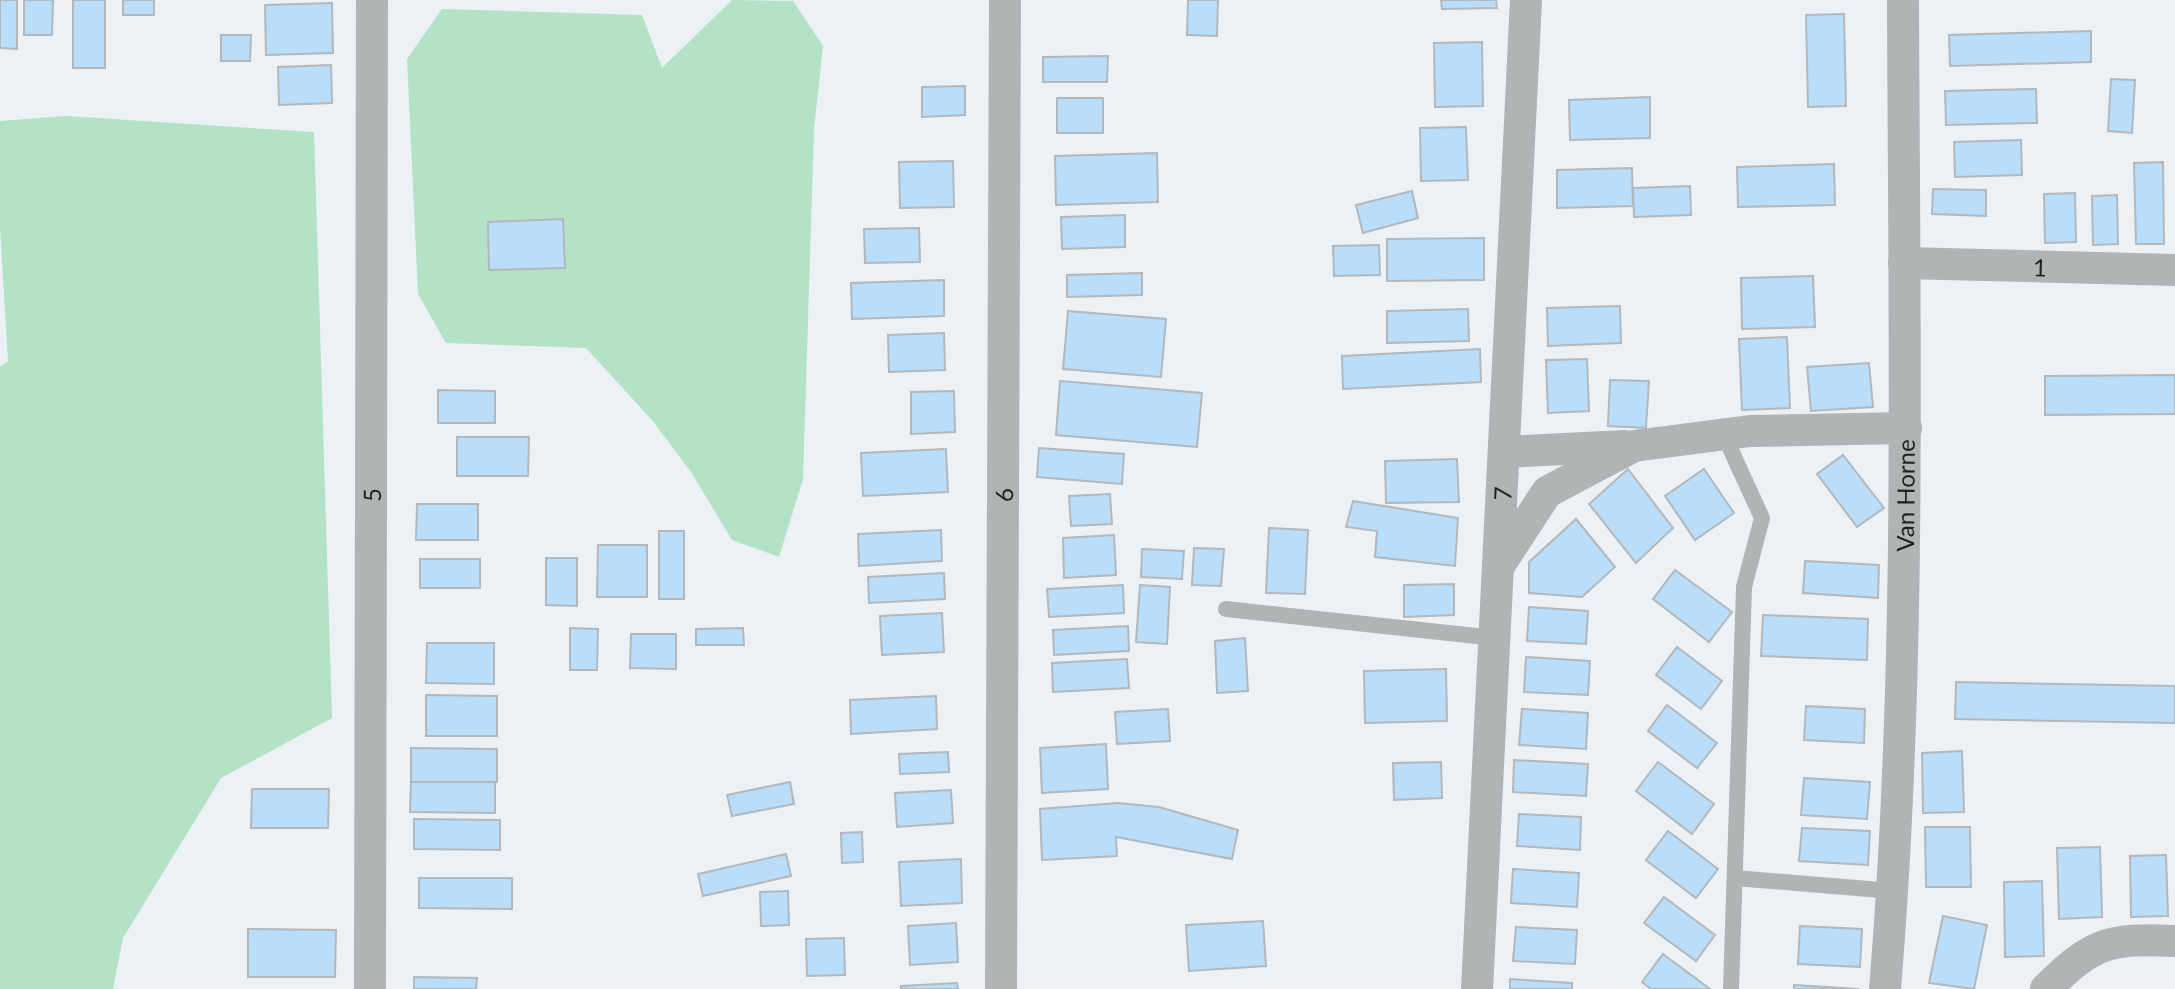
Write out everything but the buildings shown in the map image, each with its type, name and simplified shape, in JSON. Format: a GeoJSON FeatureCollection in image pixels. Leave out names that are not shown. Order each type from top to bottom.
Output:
{"type":"FeatureCollection","features":[{"type":"Feature","properties":{"kind":"street","name":"5"},"geometry":{"type":"LineString","coordinates":[[370,989],[372,0]]}},
{"type":"Feature","properties":{"kind":"street","name":"6"},"geometry":{"type":"LineString","coordinates":[[1001,989],[1005,0]]}},
{"type":"Feature","properties":{"kind":"street","name":"7"},"geometry":{"type":"LineString","coordinates":[[1477,989],[1526,0]]}},
{"type":"Feature","properties":{"kind":"street","name":"Van Horne"},"geometry":{"type":"LineString","coordinates":[[1885,989],[1893,891],[1906,428],[1903,0]]}},
{"type":"Feature","properties":{"kind":"street","name":"1"},"geometry":{"type":"LineString","coordinates":[[1904,263],[2175,270]]}},
{"type":"Feature","properties":{"kind":"street"},"geometry":{"type":"LineString","coordinates":[[1504,452],[1634,446],[1724,435],[1906,428]]}},
{"type":"Feature","properties":{"kind":"street"},"geometry":{"type":"LineString","coordinates":[[1498,567],[1547,492],[1634,446]]}},
{"type":"Feature","properties":{"kind":"street"},"geometry":{"type":"LineString","coordinates":[[2046,989],[2078,956],[2125,939],[2175,941]]}},
{"type":"Feature","properties":{"kind":"lane"},"geometry":{"type":"LineString","coordinates":[[1724,435],[1762,518],[1744,587],[1731,989]]}},
{"type":"Feature","properties":{"kind":"lane"},"geometry":{"type":"LineString","coordinates":[[1226,609],[1495,638]]}},
{"type":"Feature","properties":{"kind":"lane"},"geometry":{"type":"LineString","coordinates":[[1735,878],[1893,891]]}},
{"type":"Feature","properties":{"kind":"green space"},"geometry":{"type":"Polygon","coordinates":[[[732,0],[793,1],[823,46],[814,130],[803,479],[779,557],[732,540],[691,472],[652,420],[586,348],[446,343],[418,294],[407,59],[442,9],[642,15],[662,68],[732,0]]]}},
{"type":"Feature","properties":{"kind":"green space"},"geometry":{"type":"Polygon","coordinates":[[[66,116],[314,132],[332,718],[221,778],[123,938],[113,989],[0,989],[0,367],[8,361],[0,227],[0,121],[66,116]]]}}]}
